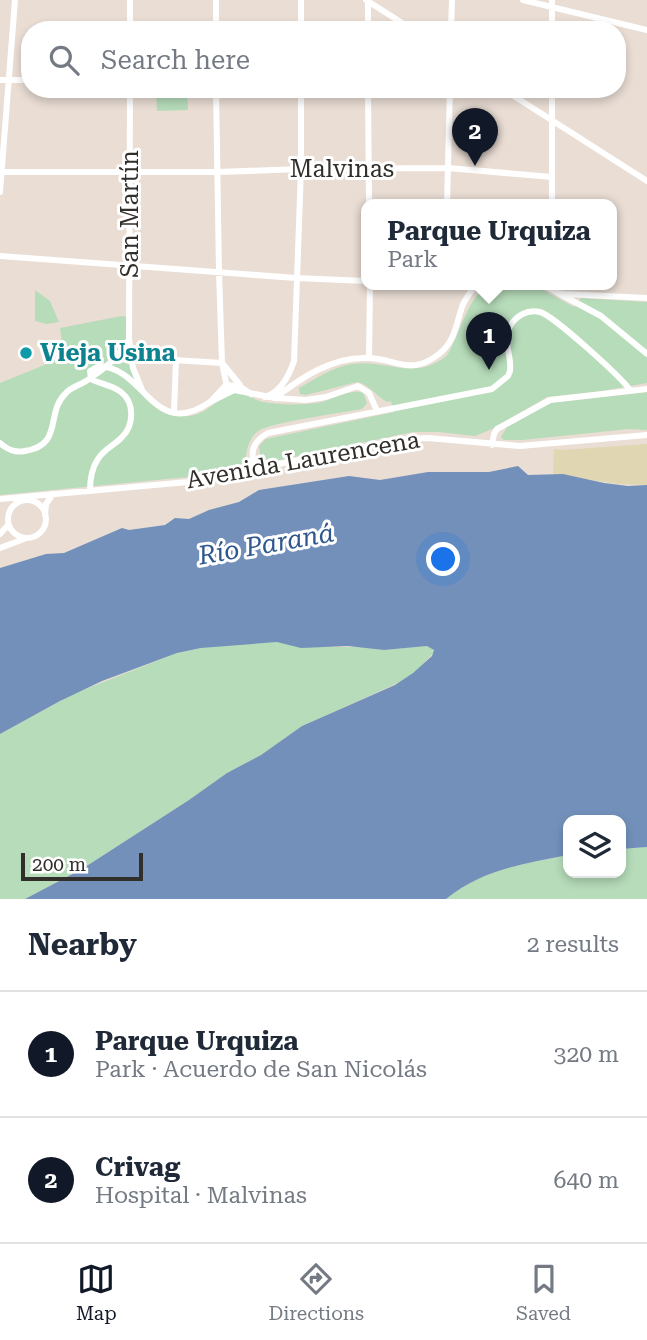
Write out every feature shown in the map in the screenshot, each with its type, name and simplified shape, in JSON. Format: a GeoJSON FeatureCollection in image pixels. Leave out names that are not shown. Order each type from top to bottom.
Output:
{"type":"FeatureCollection","features":[{"type":"Feature","properties":{"kind":"street"},"geometry":{"type":"LineString","coordinates":[[0,192],[15,0]]}},
{"type":"Feature","properties":{"kind":"street"},"geometry":{"type":"LineString","coordinates":[[130,0],[130,21]]}},
{"type":"Feature","properties":{"kind":"street"},"geometry":{"type":"LineString","coordinates":[[216,0],[216,21]]}},
{"type":"Feature","properties":{"kind":"street"},"geometry":{"type":"LineString","coordinates":[[300,21],[301,0]]}},
{"type":"Feature","properties":{"kind":"street"},"geometry":{"type":"LineString","coordinates":[[367,0],[397,21]]}},
{"type":"Feature","properties":{"kind":"street"},"geometry":{"type":"LineString","coordinates":[[367,0],[368,21]]}},
{"type":"Feature","properties":{"kind":"street"},"geometry":{"type":"LineString","coordinates":[[451,21],[452,0]]}},
{"type":"Feature","properties":{"kind":"street"},"geometry":{"type":"LineString","coordinates":[[523,0],[551,4],[614,21]]}},
{"type":"Feature","properties":{"kind":"street"},"geometry":{"type":"LineString","coordinates":[[626,24],[647,30]]}},
{"type":"Feature","properties":{"kind":"street"},"geometry":{"type":"LineString","coordinates":[[0,80],[21,80]]}},
{"type":"Feature","properties":{"kind":"street","name":"San Martín"},"geometry":{"type":"LineString","coordinates":[[130,98],[129,339],[133,368],[142,390]]}},
{"type":"Feature","properties":{"kind":"street"},"geometry":{"type":"LineString","coordinates":[[216,98],[222,363],[227,388]]}},
{"type":"Feature","properties":{"kind":"street"},"geometry":{"type":"LineString","coordinates":[[265,397],[274,393],[290,373],[294,361],[301,98]]}},
{"type":"Feature","properties":{"kind":"street"},"geometry":{"type":"LineString","coordinates":[[368,98],[369,199]]}},
{"type":"Feature","properties":{"kind":"street"},"geometry":{"type":"LineString","coordinates":[[447,199],[450,98]]}},
{"type":"Feature","properties":{"kind":"street"},"geometry":{"type":"LineString","coordinates":[[516,98],[647,181]]}},
{"type":"Feature","properties":{"kind":"street"},"geometry":{"type":"LineString","coordinates":[[552,98],[552,199]]}},
{"type":"Feature","properties":{"kind":"street","name":"Malvinas"},"geometry":{"type":"LineString","coordinates":[[1,172],[218,172],[448,167],[552,177]]}},
{"type":"Feature","properties":{"kind":"street"},"geometry":{"type":"LineString","coordinates":[[0,256],[361,281]]}},
{"type":"Feature","properties":{"kind":"street"},"geometry":{"type":"LineString","coordinates":[[369,358],[370,290]]}},
{"type":"Feature","properties":{"kind":"street"},"geometry":{"type":"LineString","coordinates":[[275,398],[291,386],[342,360],[369,358],[406,366],[424,363],[438,355],[453,338],[463,305],[473,290]]}},
{"type":"Feature","properties":{"kind":"street"},"geometry":{"type":"LineString","coordinates":[[556,290],[601,316],[647,354]]}},
{"type":"Feature","properties":{"kind":"street"},"geometry":{"type":"LineString","coordinates":[[564,290],[647,298]]}},
{"type":"Feature","properties":{"kind":"street"},"geometry":{"type":"LineString","coordinates":[[255,469],[253,446],[268,433],[492,389],[508,376],[510,371],[507,341],[510,326],[525,313],[544,314],[554,320],[630,390]]}},
{"type":"Feature","properties":{"kind":"street"},"geometry":{"type":"LineString","coordinates":[[0,443],[14,452],[34,449],[41,445],[52,431],[57,407],[64,394],[106,367],[118,356],[129,339]]}},
{"type":"Feature","properties":{"kind":"street"},"geometry":{"type":"LineString","coordinates":[[142,358],[222,363]]}},
{"type":"Feature","properties":{"kind":"street"},"geometry":{"type":"LineString","coordinates":[[174,412],[176,360]]}},
{"type":"Feature","properties":{"kind":"street"},"geometry":{"type":"LineString","coordinates":[[222,363],[230,375],[251,394]]}},
{"type":"Feature","properties":{"kind":"street"},"geometry":{"type":"LineString","coordinates":[[106,367],[125,374],[156,406],[174,412],[190,412],[210,402],[227,388],[243,388]]}},
{"type":"Feature","properties":{"kind":"street"},"geometry":{"type":"LineString","coordinates":[[290,373],[292,399]]}},
{"type":"Feature","properties":{"kind":"street"},"geometry":{"type":"LineString","coordinates":[[90,379],[124,395],[132,414],[124,436],[96,462],[90,491]]}},
{"type":"Feature","properties":{"kind":"street"},"geometry":{"type":"LineString","coordinates":[[227,388],[265,397],[316,399],[358,386],[366,389],[377,411]]}},
{"type":"Feature","properties":{"kind":"street"},"geometry":{"type":"LineString","coordinates":[[492,445],[497,429],[546,401],[647,389]]}},
{"type":"Feature","properties":{"kind":"street","name":"Avenida Laurencena"},"geometry":{"type":"LineString","coordinates":[[0,499],[188,482],[405,439],[441,439],[492,445],[541,445],[647,435]]}},
{"type":"Feature","properties":{"kind":"street"},"geometry":{"type":"LineString","coordinates":[[0,548],[39,533],[43,528],[46,504],[53,494]]}},
{"type":"Feature","properties":{"kind":"street"},"geometry":{"type":"LineString","coordinates":[[0,534],[8,526],[12,508],[21,502],[36,503],[45,517]]}},
{"type":"Feature","properties":{"kind":"street"},"geometry":{"type":"LineString","coordinates":[[8,526],[17,536],[28,538]]}},
{"type":"Feature","properties":{"kind":"green space"},"geometry":{"type":"Polygon","coordinates":[[[156,98],[187,98],[188,110],[157,111],[156,98]]]}},
{"type":"Feature","properties":{"kind":"green space"},"geometry":{"type":"Polygon","coordinates":[[[35,290],[50,301],[59,322],[46,324],[35,321],[35,290]]]}},
{"type":"Feature","properties":{"kind":"green space"},"geometry":{"type":"Polygon","coordinates":[[[481,290],[543,290],[574,307],[581,298],[647,302],[647,383],[547,397],[475,436],[413,432],[270,462],[261,460],[259,446],[266,439],[394,412],[391,401],[387,402],[357,382],[306,395],[300,394],[299,388],[331,371],[352,364],[422,368],[433,364],[448,354],[471,304],[481,290]]]}},
{"type":"Feature","properties":{"kind":"green space"},"geometry":{"type":"Polygon","coordinates":[[[127,317],[130,362],[140,390],[148,401],[174,415],[197,414],[233,393],[263,402],[297,404],[317,403],[346,393],[358,392],[363,393],[367,403],[362,409],[292,421],[258,431],[249,443],[245,466],[188,477],[0,495],[0,383],[64,357],[60,328],[127,317]]]}},
{"type":"Feature","properties":{"kind":"green space"},"geometry":{"type":"Polygon","coordinates":[[[647,392],[647,430],[629,429],[522,440],[504,440],[501,437],[507,427],[550,403],[647,392]]]}},
{"type":"Feature","properties":{"kind":"green space"},"geometry":{"type":"Polygon","coordinates":[[[277,642],[384,650],[427,646],[432,647],[434,652],[418,670],[400,682],[302,726],[82,869],[25,899],[0,899],[0,734],[73,694],[177,653],[217,645],[277,642]]]}},
{"type":"Feature","properties":{"kind":"green space"},"geometry":{"type":"Polygon","coordinates":[[[647,847],[647,899],[446,899],[489,874],[563,856],[563,878],[626,878],[626,849],[647,847]]]}},
{"type":"Feature","properties":{"kind":"sand"},"geometry":{"type":"Polygon","coordinates":[[[647,444],[647,485],[618,484],[553,474],[554,449],[647,444]]]}},
{"type":"Feature","properties":{"kind":"water","name":"Río Paraná"},"geometry":{"type":"Polygon","coordinates":[[[518,466],[528,475],[563,474],[604,483],[647,485],[647,847],[626,849],[626,815],[563,815],[563,856],[489,874],[446,899],[25,899],[82,869],[302,726],[395,685],[432,656],[434,650],[427,646],[384,650],[348,646],[301,648],[277,642],[201,648],[177,653],[102,681],[0,734],[0,568],[46,554],[64,553],[122,528],[129,530],[165,525],[175,518],[189,519],[239,502],[259,490],[349,476],[380,480],[428,472],[489,472],[518,466]]]}},
{"type":"Feature","properties":{"kind":"place","name":"Crivag"},"geometry":{"type":"Point","coordinates":[475,166]}},
{"type":"Feature","properties":{"kind":"place","name":"Vieja Usina"},"geometry":{"type":"Point","coordinates":[26,353]}},
{"type":"Feature","properties":{"kind":"place","name":"Parque Urquiza"},"geometry":{"type":"Point","coordinates":[489,370]}}]}
